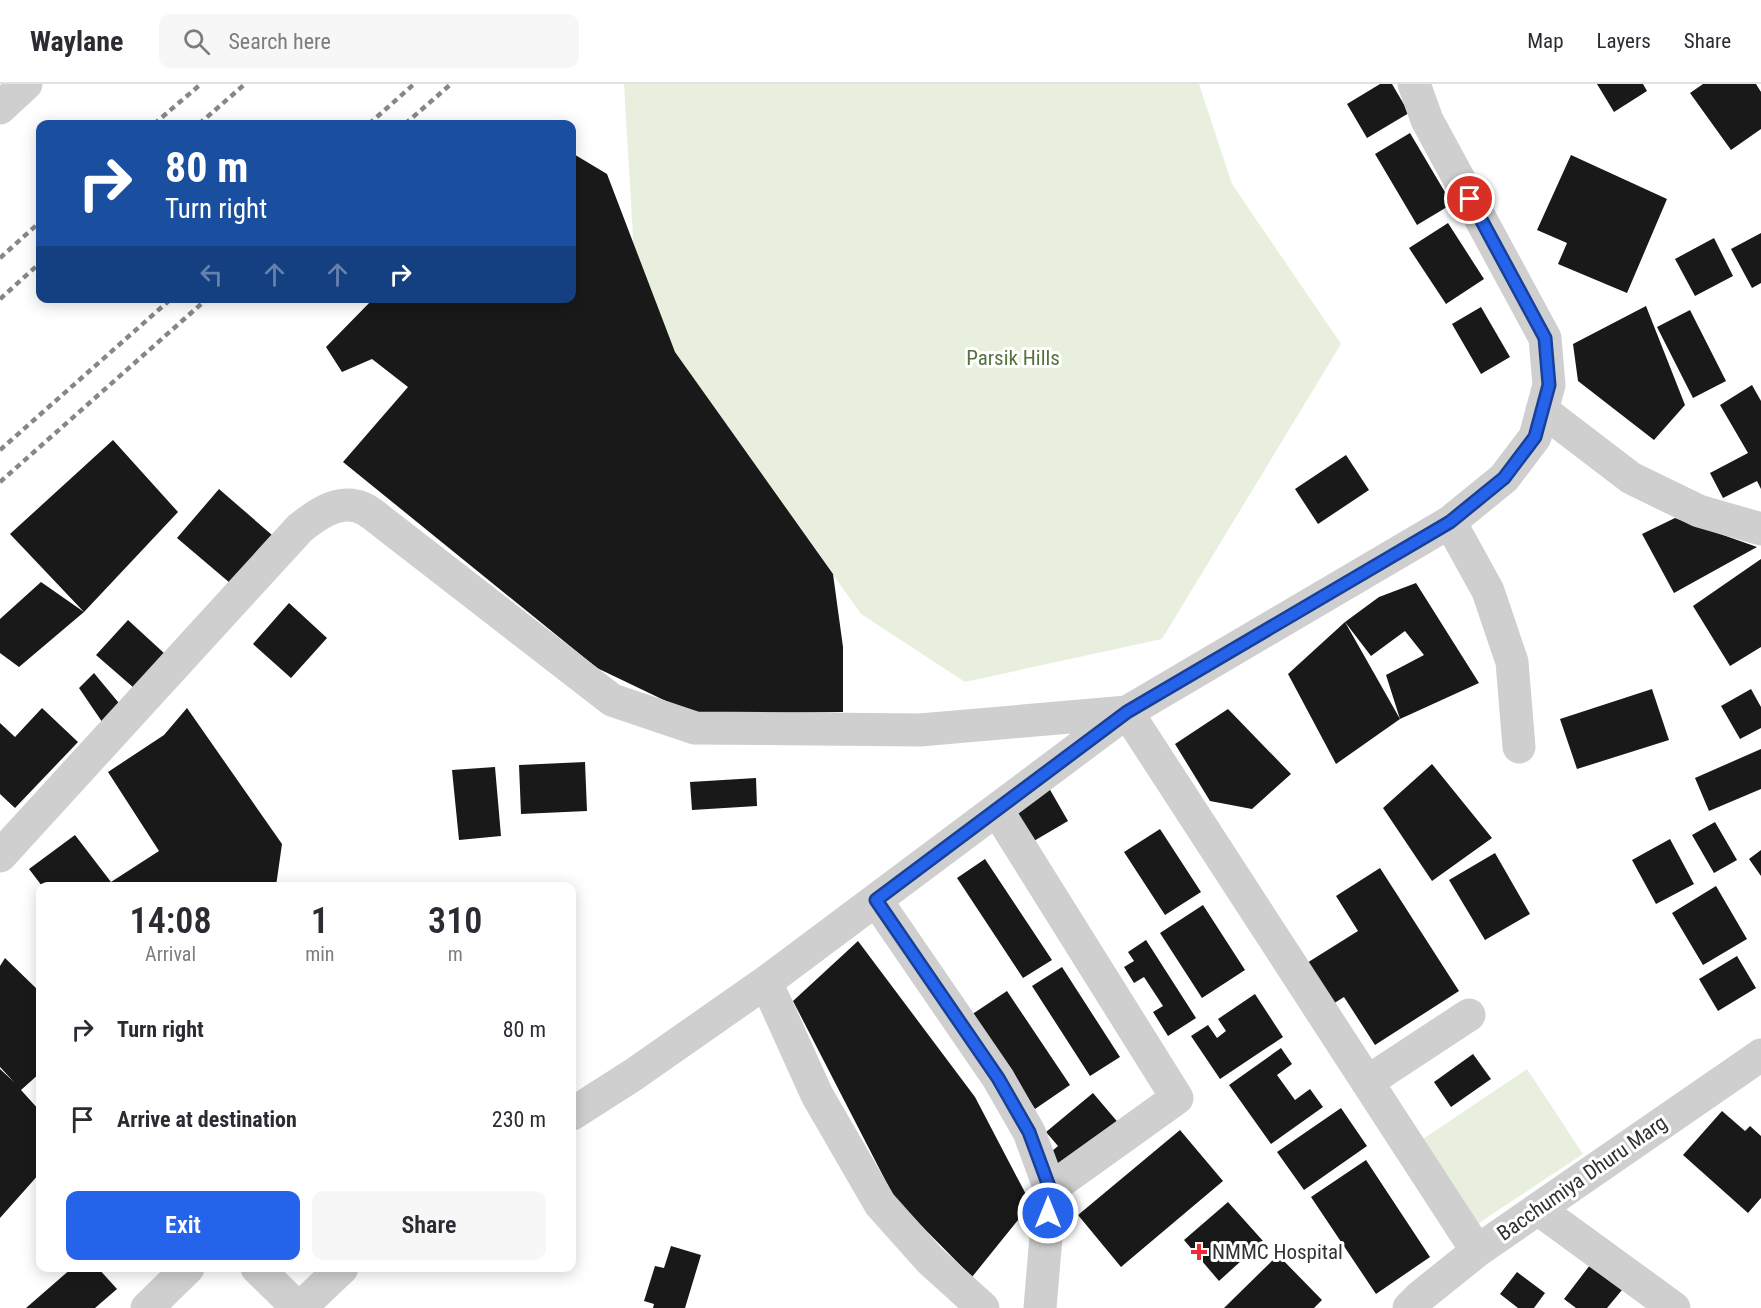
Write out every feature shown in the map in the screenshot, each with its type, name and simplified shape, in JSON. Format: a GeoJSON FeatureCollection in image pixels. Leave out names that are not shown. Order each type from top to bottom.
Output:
{"type":"FeatureCollection","features":[{"type":"Feature","properties":{"kind":"street"},"geometry":{"type":"LineString","coordinates":[[0,108],[26,84]]}},
{"type":"Feature","properties":{"kind":"street"},"geometry":{"type":"LineString","coordinates":[[576,1111],[633,1075],[766,982],[1127,712],[1450,522],[1504,478],[1535,437],[1549,385],[1545,338],[1427,120],[1414,84]]}},
{"type":"Feature","properties":{"kind":"street"},"geometry":{"type":"LineString","coordinates":[[1542,410],[1631,478],[1699,511],[1761,530]]}},
{"type":"Feature","properties":{"kind":"street"},"geometry":{"type":"LineString","coordinates":[[0,856],[300,528],[321,512],[341,506],[356,506],[385,524],[612,700],[695,728],[920,730],[1127,712]]}},
{"type":"Feature","properties":{"kind":"street"},"geometry":{"type":"LineString","coordinates":[[1450,522],[1488,591],[1512,662],[1519,747]]}},
{"type":"Feature","properties":{"kind":"street"},"geometry":{"type":"LineString","coordinates":[[1127,712],[1477,1251]]}},
{"type":"Feature","properties":{"kind":"street"},"geometry":{"type":"LineString","coordinates":[[997,810],[1177,1098],[1050,1189]]}},
{"type":"Feature","properties":{"kind":"street"},"geometry":{"type":"LineString","coordinates":[[876,900],[998,1078],[1029,1132],[1050,1189],[1040,1308]]}},
{"type":"Feature","properties":{"kind":"street"},"geometry":{"type":"LineString","coordinates":[[766,982],[817,1095],[880,1204],[930,1260],[984,1308]]}},
{"type":"Feature","properties":{"kind":"street"},"geometry":{"type":"LineString","coordinates":[[1367,1082],[1469,1015]]}},
{"type":"Feature","properties":{"kind":"street","name":"Bacchumiya Dhuru Marg"},"geometry":{"type":"LineString","coordinates":[[1409,1308],[1477,1251],[1761,1055]]}},
{"type":"Feature","properties":{"kind":"street"},"geometry":{"type":"LineString","coordinates":[[1538,1209],[1674,1308]]}},
{"type":"Feature","properties":{"kind":"street"},"geometry":{"type":"LineString","coordinates":[[147,1308],[184,1272]]}},
{"type":"Feature","properties":{"kind":"street"},"geometry":{"type":"LineString","coordinates":[[261,1272],[299,1308],[338,1272]]}},
{"type":"Feature","properties":{"kind":"green space","name":"Parsik Hills"},"geometry":{"type":"Polygon","coordinates":[[[624,84],[1199,84],[1232,184],[1341,344],[1162,639],[965,682],[861,614],[675,352],[634,254],[624,84]]]}},
{"type":"Feature","properties":{"kind":"green space"},"geometry":{"type":"Polygon","coordinates":[[[1527,1069],[1583,1154],[1476,1225],[1420,1141],[1527,1069]]]}},
{"type":"Feature","properties":{"kind":"building"},"geometry":{"type":"Polygon","coordinates":[[[1380,84],[1392,84],[1409,113],[1367,138],[1347,104],[1380,84]]]}},
{"type":"Feature","properties":{"kind":"building"},"geometry":{"type":"Polygon","coordinates":[[[1597,84],[1643,84],[1647,91],[1614,112],[1597,84]]]}},
{"type":"Feature","properties":{"kind":"building"},"geometry":{"type":"Polygon","coordinates":[[[1703,84],[1756,84],[1761,92],[1761,129],[1731,150],[1690,93],[1703,84]]]}},
{"type":"Feature","properties":{"kind":"building"},"geometry":{"type":"Polygon","coordinates":[[[1410,133],[1452,204],[1417,225],[1375,154],[1410,133]]]}},
{"type":"Feature","properties":{"kind":"building"},"geometry":{"type":"Polygon","coordinates":[[[576,155],[607,174],[675,352],[833,574],[843,647],[843,712],[693,714],[597,668],[343,462],[408,387],[372,359],[342,372],[326,347],[369,303],[576,303],[576,155]]]}},
{"type":"Feature","properties":{"kind":"building"},"geometry":{"type":"Polygon","coordinates":[[[1571,155],[1667,199],[1627,293],[1558,264],[1567,243],[1537,230],[1571,155]]]}},
{"type":"Feature","properties":{"kind":"building"},"geometry":{"type":"Polygon","coordinates":[[[1448,223],[1484,279],[1446,304],[1409,248],[1448,223]]]}},
{"type":"Feature","properties":{"kind":"building"},"geometry":{"type":"Polygon","coordinates":[[[1761,233],[1761,283],[1752,288],[1731,249],[1761,233]]]}},
{"type":"Feature","properties":{"kind":"building"},"geometry":{"type":"Polygon","coordinates":[[[1714,238],[1733,276],[1695,296],[1675,259],[1714,238]]]}},
{"type":"Feature","properties":{"kind":"building"},"geometry":{"type":"Polygon","coordinates":[[[1646,306],[1685,405],[1654,440],[1578,381],[1573,344],[1646,306]]]}},
{"type":"Feature","properties":{"kind":"building"},"geometry":{"type":"Polygon","coordinates":[[[1481,307],[1510,357],[1481,374],[1452,324],[1481,307]]]}},
{"type":"Feature","properties":{"kind":"building"},"geometry":{"type":"Polygon","coordinates":[[[1690,310],[1726,381],[1693,398],[1657,327],[1690,310]]]}},
{"type":"Feature","properties":{"kind":"building"},"geometry":{"type":"Polygon","coordinates":[[[1752,385],[1761,401],[1761,489],[1757,481],[1723,498],[1710,473],[1748,453],[1720,405],[1752,385]]]}},
{"type":"Feature","properties":{"kind":"building"},"geometry":{"type":"Polygon","coordinates":[[[113,440],[178,512],[84,612],[10,534],[113,440]]]}},
{"type":"Feature","properties":{"kind":"building"},"geometry":{"type":"Polygon","coordinates":[[[1346,455],[1369,490],[1318,524],[1295,489],[1346,455]]]}},
{"type":"Feature","properties":{"kind":"building"},"geometry":{"type":"Polygon","coordinates":[[[219,489],[272,535],[230,583],[177,538],[219,489]]]}},
{"type":"Feature","properties":{"kind":"building"},"geometry":{"type":"Polygon","coordinates":[[[1675,518],[1757,547],[1674,593],[1642,534],[1675,518]]]}},
{"type":"Feature","properties":{"kind":"building"},"geometry":{"type":"Polygon","coordinates":[[[1761,559],[1761,647],[1730,666],[1693,606],[1761,559]]]}},
{"type":"Feature","properties":{"kind":"building"},"geometry":{"type":"Polygon","coordinates":[[[41,582],[84,612],[19,667],[0,653],[0,619],[41,582]]]}},
{"type":"Feature","properties":{"kind":"building"},"geometry":{"type":"Polygon","coordinates":[[[1416,583],[1479,683],[1400,719],[1386,675],[1424,655],[1405,631],[1371,656],[1345,622],[1379,597],[1416,583]]]}},
{"type":"Feature","properties":{"kind":"building"},"geometry":{"type":"Polygon","coordinates":[[[289,603],[327,638],[291,678],[253,644],[289,603]]]}},
{"type":"Feature","properties":{"kind":"building"},"geometry":{"type":"Polygon","coordinates":[[[128,620],[165,654],[134,688],[96,655],[128,620]]]}},
{"type":"Feature","properties":{"kind":"building"},"geometry":{"type":"Polygon","coordinates":[[[1345,622],[1400,719],[1336,764],[1288,674],[1345,622]]]}},
{"type":"Feature","properties":{"kind":"building"},"geometry":{"type":"Polygon","coordinates":[[[94,673],[123,708],[111,735],[79,688],[94,673]]]}},
{"type":"Feature","properties":{"kind":"building"},"geometry":{"type":"Polygon","coordinates":[[[1652,689],[1669,740],[1577,769],[1560,719],[1652,689]]]}},
{"type":"Feature","properties":{"kind":"building"},"geometry":{"type":"Polygon","coordinates":[[[1751,689],[1761,707],[1761,728],[1740,739],[1721,706],[1751,689]]]}},
{"type":"Feature","properties":{"kind":"building"},"geometry":{"type":"Polygon","coordinates":[[[42,708],[78,742],[15,808],[0,794],[0,723],[15,737],[42,708]]]}},
{"type":"Feature","properties":{"kind":"building"},"geometry":{"type":"Polygon","coordinates":[[[187,708],[282,844],[277,882],[111,882],[159,851],[108,772],[164,735],[187,708]]]}},
{"type":"Feature","properties":{"kind":"building"},"geometry":{"type":"Polygon","coordinates":[[[1228,709],[1291,774],[1252,809],[1210,801],[1175,744],[1228,709]]]}},
{"type":"Feature","properties":{"kind":"building"},"geometry":{"type":"Polygon","coordinates":[[[1761,749],[1761,789],[1709,811],[1695,778],[1761,749]]]}},
{"type":"Feature","properties":{"kind":"building"},"geometry":{"type":"Polygon","coordinates":[[[585,762],[587,811],[521,814],[519,765],[585,762]]]}},
{"type":"Feature","properties":{"kind":"building"},"geometry":{"type":"Polygon","coordinates":[[[1432,764],[1492,838],[1432,881],[1383,808],[1432,764]]]}},
{"type":"Feature","properties":{"kind":"building"},"geometry":{"type":"Polygon","coordinates":[[[495,767],[501,836],[459,840],[452,770],[495,767]]]}},
{"type":"Feature","properties":{"kind":"building"},"geometry":{"type":"Polygon","coordinates":[[[756,778],[757,806],[692,810],[690,782],[756,778]]]}},
{"type":"Feature","properties":{"kind":"building"},"geometry":{"type":"Polygon","coordinates":[[[1049,788],[1068,821],[1027,845],[1008,812],[1049,788]]]}},
{"type":"Feature","properties":{"kind":"building"},"geometry":{"type":"Polygon","coordinates":[[[1715,822],[1737,860],[1714,873],[1692,835],[1715,822]]]}},
{"type":"Feature","properties":{"kind":"building"},"geometry":{"type":"Polygon","coordinates":[[[1160,829],[1201,892],[1165,915],[1124,852],[1160,829]]]}},
{"type":"Feature","properties":{"kind":"building"},"geometry":{"type":"Polygon","coordinates":[[[75,835],[111,882],[39,882],[29,869],[75,835]]]}},
{"type":"Feature","properties":{"kind":"building"},"geometry":{"type":"Polygon","coordinates":[[[1670,839],[1694,884],[1656,904],[1632,860],[1670,839]]]}},
{"type":"Feature","properties":{"kind":"building"},"geometry":{"type":"Polygon","coordinates":[[[1761,850],[1761,876],[1749,859],[1761,850]]]}},
{"type":"Feature","properties":{"kind":"building"},"geometry":{"type":"Polygon","coordinates":[[[1495,853],[1530,914],[1485,940],[1449,880],[1495,853]]]}},
{"type":"Feature","properties":{"kind":"building"},"geometry":{"type":"Polygon","coordinates":[[[985,859],[1052,960],[1023,978],[957,878],[985,859]]]}},
{"type":"Feature","properties":{"kind":"building"},"geometry":{"type":"Polygon","coordinates":[[[1380,868],[1459,991],[1375,1045],[1344,997],[1328,1007],[1302,966],[1358,931],[1336,896],[1380,868]]]}},
{"type":"Feature","properties":{"kind":"building"},"geometry":{"type":"Polygon","coordinates":[[[1716,886],[1747,939],[1703,965],[1672,913],[1716,886]]]}},
{"type":"Feature","properties":{"kind":"building"},"geometry":{"type":"Polygon","coordinates":[[[1203,905],[1245,970],[1202,998],[1160,933],[1203,905]]]}},
{"type":"Feature","properties":{"kind":"building"},"geometry":{"type":"Polygon","coordinates":[[[1146,940],[1196,1018],[1168,1036],[1153,1012],[1163,1006],[1144,977],[1134,983],[1124,967],[1134,961],[1128,952],[1146,940]]]}},
{"type":"Feature","properties":{"kind":"building"},"geometry":{"type":"Polygon","coordinates":[[[858,941],[975,1097],[1031,1204],[972,1277],[895,1199],[793,1001],[858,941]]]}},
{"type":"Feature","properties":{"kind":"building"},"geometry":{"type":"Polygon","coordinates":[[[1737,956],[1756,988],[1718,1011],[1699,979],[1737,956]]]}},
{"type":"Feature","properties":{"kind":"building"},"geometry":{"type":"Polygon","coordinates":[[[5,958],[36,988],[36,1077],[21,1090],[36,1107],[36,1178],[0,1218],[0,1069],[14,1082],[0,1067],[0,966],[5,958]]]}},
{"type":"Feature","properties":{"kind":"building"},"geometry":{"type":"Polygon","coordinates":[[[1062,967],[1120,1057],[1090,1076],[1032,986],[1062,967]]]}},
{"type":"Feature","properties":{"kind":"building"},"geometry":{"type":"Polygon","coordinates":[[[1007,991],[1070,1085],[1035,1109],[971,1015],[1007,991]]]}},
{"type":"Feature","properties":{"kind":"building"},"geometry":{"type":"Polygon","coordinates":[[[1255,994],[1283,1037],[1220,1079],[1191,1036],[1208,1025],[1217,1038],[1226,1031],[1218,1019],[1255,994]]]}},
{"type":"Feature","properties":{"kind":"building"},"geometry":{"type":"Polygon","coordinates":[[[1281,1048],[1292,1064],[1277,1075],[1295,1100],[1310,1089],[1323,1107],[1271,1144],[1229,1085],[1281,1048]]]}},
{"type":"Feature","properties":{"kind":"building"},"geometry":{"type":"Polygon","coordinates":[[[1473,1054],[1491,1079],[1451,1107],[1434,1082],[1473,1054]]]}},
{"type":"Feature","properties":{"kind":"building"},"geometry":{"type":"Polygon","coordinates":[[[1093,1093],[1121,1126],[1060,1177],[1044,1158],[1058,1146],[1046,1132],[1093,1093]]]}},
{"type":"Feature","properties":{"kind":"building"},"geometry":{"type":"Polygon","coordinates":[[[1341,1108],[1367,1146],[1304,1190],[1277,1152],[1341,1108]]]}},
{"type":"Feature","properties":{"kind":"building"},"geometry":{"type":"Polygon","coordinates":[[[1722,1111],[1745,1131],[1750,1126],[1761,1136],[1761,1198],[1748,1213],[1683,1155],[1722,1111]]]}},
{"type":"Feature","properties":{"kind":"building"},"geometry":{"type":"Polygon","coordinates":[[[1180,1130],[1223,1181],[1121,1267],[1078,1215],[1180,1130]]]}},
{"type":"Feature","properties":{"kind":"building"},"geometry":{"type":"Polygon","coordinates":[[[1366,1160],[1430,1257],[1376,1294],[1311,1197],[1366,1160]]]}},
{"type":"Feature","properties":{"kind":"building"},"geometry":{"type":"Polygon","coordinates":[[[1228,1202],[1263,1241],[1219,1281],[1184,1240],[1228,1202]]]}},
{"type":"Feature","properties":{"kind":"building"},"geometry":{"type":"Polygon","coordinates":[[[671,1246],[701,1255],[685,1308],[653,1308],[654,1304],[644,1301],[655,1266],[664,1268],[671,1246]]]}},
{"type":"Feature","properties":{"kind":"building"},"geometry":{"type":"Polygon","coordinates":[[[1278,1255],[1322,1300],[1314,1308],[1224,1308],[1278,1255]]]}},
{"type":"Feature","properties":{"kind":"building"},"geometry":{"type":"Polygon","coordinates":[[[1590,1265],[1622,1290],[1607,1308],[1576,1308],[1564,1299],[1590,1265]]]}},
{"type":"Feature","properties":{"kind":"building"},"geometry":{"type":"Polygon","coordinates":[[[67,1272],[102,1272],[117,1289],[95,1308],[26,1308],[67,1272]]]}},
{"type":"Feature","properties":{"kind":"building"},"geometry":{"type":"Polygon","coordinates":[[[1517,1272],[1545,1293],[1534,1308],[1518,1308],[1500,1294],[1517,1272]]]}},
{"type":"Feature","properties":{"kind":"railway"},"geometry":{"type":"LineString","coordinates":[[159,120],[201,84]]}},
{"type":"Feature","properties":{"kind":"railway"},"geometry":{"type":"LineString","coordinates":[[204,120],[245,84]]}},
{"type":"Feature","properties":{"kind":"railway"},"geometry":{"type":"LineString","coordinates":[[374,120],[414,84]]}},
{"type":"Feature","properties":{"kind":"railway"},"geometry":{"type":"LineString","coordinates":[[410,120],[451,84]]}},
{"type":"Feature","properties":{"kind":"railway"},"geometry":{"type":"LineString","coordinates":[[0,258],[36,226]]}},
{"type":"Feature","properties":{"kind":"railway"},"geometry":{"type":"LineString","coordinates":[[0,299],[36,267]]}},
{"type":"Feature","properties":{"kind":"railway"},"geometry":{"type":"LineString","coordinates":[[0,450],[166,303]]}},
{"type":"Feature","properties":{"kind":"railway"},"geometry":{"type":"LineString","coordinates":[[0,482],[202,303]]}},
{"type":"Feature","properties":{"kind":"place","name":"NMMC Hospital"},"geometry":{"type":"Point","coordinates":[1199,1252]}},
{"type":"Feature","properties":{"kind":"route"},"geometry":{"type":"LineString","coordinates":[[1048,1213],[1050,1189],[1029,1132],[998,1078],[876,900],[1127,712],[1450,522],[1504,478],[1535,437],[1549,385],[1545,338],[1470,199]]}}]}
